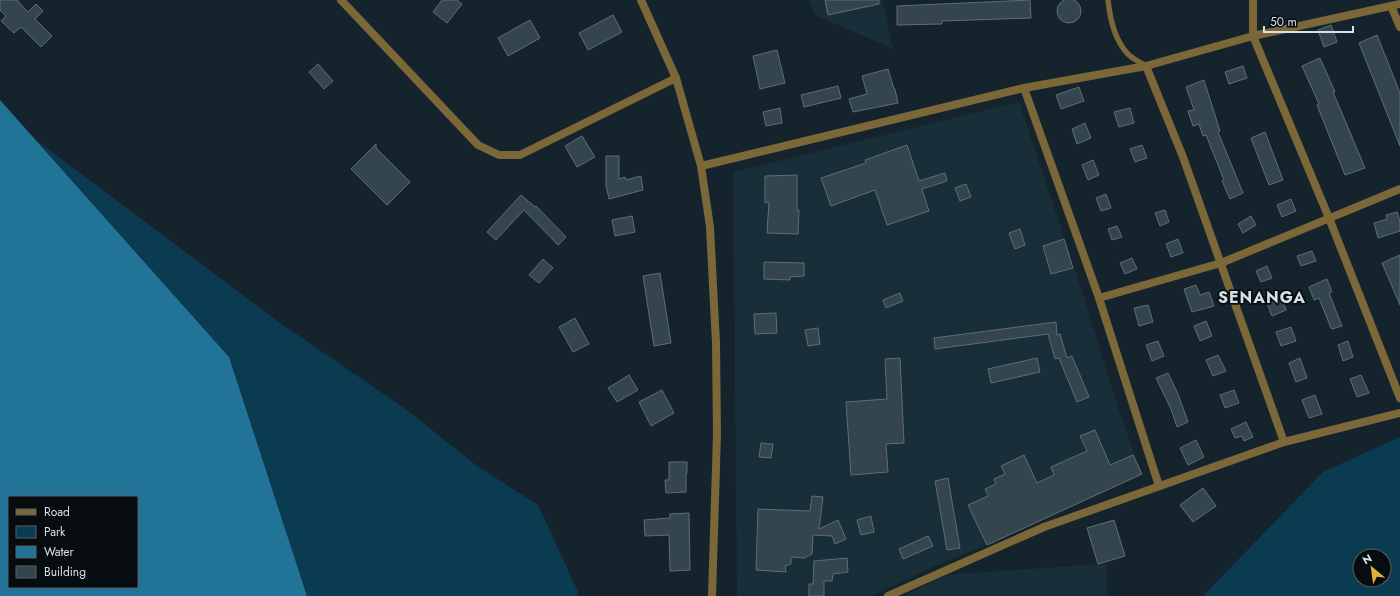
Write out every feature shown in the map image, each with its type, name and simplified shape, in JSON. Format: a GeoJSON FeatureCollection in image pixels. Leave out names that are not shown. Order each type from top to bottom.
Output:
{"type":"FeatureCollection","features":[{"type":"Feature","properties":{"kind":"street"},"geometry":{"type":"LineString","coordinates":[[340,0],[478,145],[499,155],[520,155],[676,78]]}},
{"type":"Feature","properties":{"kind":"street"},"geometry":{"type":"LineString","coordinates":[[641,0],[676,78],[701,166],[710,227],[716,343],[717,434],[712,596]]}},
{"type":"Feature","properties":{"kind":"street"},"geometry":{"type":"LineString","coordinates":[[1253,0],[1253,36],[1329,218],[1400,398]]}},
{"type":"Feature","properties":{"kind":"street"},"geometry":{"type":"LineString","coordinates":[[701,166],[1024,88],[1146,66],[1253,36],[1400,4]]}},
{"type":"Feature","properties":{"kind":"street"},"geometry":{"type":"LineString","coordinates":[[1391,6],[1400,28]]}},
{"type":"Feature","properties":{"kind":"street"},"geometry":{"type":"LineString","coordinates":[[1146,66],[1183,157],[1284,442]]}},
{"type":"Feature","properties":{"kind":"street"},"geometry":{"type":"LineString","coordinates":[[1024,88],[1099,298],[1158,486]]}},
{"type":"Feature","properties":{"kind":"street"},"geometry":{"type":"LineString","coordinates":[[1099,298],[1221,263],[1400,189]]}},
{"type":"Feature","properties":{"kind":"street"},"geometry":{"type":"LineString","coordinates":[[888,596],[1044,527],[1158,486],[1284,442],[1400,413]]}},
{"type":"Feature","properties":{"kind":"lane"},"geometry":{"type":"LineString","coordinates":[[1108,0],[1113,28],[1120,44],[1128,54],[1146,66]]}},
{"type":"Feature","properties":{"kind":"shaded area"},"geometry":{"type":"Polygon","coordinates":[[[809,0],[882,0],[893,49],[815,15],[809,0]]]}},
{"type":"Feature","properties":{"kind":"shaded area"},"geometry":{"type":"Polygon","coordinates":[[[1019,102],[1087,307],[1119,411],[1142,474],[987,545],[934,566],[872,596],[737,596],[733,172],[1019,102]]]}},
{"type":"Feature","properties":{"kind":"shaded area"},"geometry":{"type":"Polygon","coordinates":[[[1107,564],[1107,596],[903,596],[947,575],[1107,564]]]}},
{"type":"Feature","properties":{"kind":"green space"},"geometry":{"type":"Polygon","coordinates":[[[37,141],[283,325],[407,410],[477,466],[538,505],[578,592],[578,596],[307,596],[229,357],[37,141]]]}},
{"type":"Feature","properties":{"kind":"green space"},"geometry":{"type":"Polygon","coordinates":[[[1400,437],[1400,596],[1203,596],[1323,472],[1400,437]]]}},
{"type":"Feature","properties":{"kind":"water"},"geometry":{"type":"Polygon","coordinates":[[[0,100],[229,357],[307,596],[0,596],[0,100]]]}},
{"type":"Feature","properties":{"kind":"building"},"geometry":{"type":"Polygon","coordinates":[[[1069,-1],[1074,0],[1080,6],[1080,16],[1074,22],[1069,23],[1064,22],[1058,16],[1057,11],[1058,6],[1064,0],[1069,-1]]]}},
{"type":"Feature","properties":{"kind":"building"},"geometry":{"type":"Polygon","coordinates":[[[0,0],[17,0],[28,12],[36,4],[43,11],[35,19],[52,36],[41,47],[21,27],[14,33],[1,21],[6,16],[0,10],[0,0]]]}},
{"type":"Feature","properties":{"kind":"building"},"geometry":{"type":"Polygon","coordinates":[[[442,0],[457,0],[462,4],[447,23],[433,12],[442,0]]]}},
{"type":"Feature","properties":{"kind":"building"},"geometry":{"type":"Polygon","coordinates":[[[825,0],[879,0],[879,4],[828,15],[825,0]]]}},
{"type":"Feature","properties":{"kind":"building"},"geometry":{"type":"Polygon","coordinates":[[[1030,0],[1031,18],[942,21],[942,24],[897,25],[897,6],[1030,0]]]}},
{"type":"Feature","properties":{"kind":"building"},"geometry":{"type":"Polygon","coordinates":[[[613,15],[622,32],[588,50],[579,33],[613,15]]]}},
{"type":"Feature","properties":{"kind":"building"},"geometry":{"type":"Polygon","coordinates":[[[530,20],[540,38],[508,56],[498,38],[530,20]]]}},
{"type":"Feature","properties":{"kind":"building"},"geometry":{"type":"Polygon","coordinates":[[[1331,25],[1337,42],[1324,47],[1318,30],[1331,25]]]}},
{"type":"Feature","properties":{"kind":"building"},"geometry":{"type":"Polygon","coordinates":[[[1377,35],[1400,93],[1400,146],[1359,43],[1377,35]]]}},
{"type":"Feature","properties":{"kind":"building"},"geometry":{"type":"Polygon","coordinates":[[[777,50],[785,83],[760,89],[753,56],[777,50]]]}},
{"type":"Feature","properties":{"kind":"building"},"geometry":{"type":"Polygon","coordinates":[[[1320,58],[1365,168],[1345,175],[1317,105],[1319,104],[1302,66],[1320,58]]]}},
{"type":"Feature","properties":{"kind":"building"},"geometry":{"type":"Polygon","coordinates":[[[318,64],[333,81],[324,89],[309,72],[318,64]]]}},
{"type":"Feature","properties":{"kind":"building"},"geometry":{"type":"Polygon","coordinates":[[[1243,66],[1247,78],[1229,84],[1225,72],[1243,66]]]}},
{"type":"Feature","properties":{"kind":"building"},"geometry":{"type":"Polygon","coordinates":[[[888,69],[898,103],[853,112],[849,99],[867,94],[862,76],[888,69]]]}},
{"type":"Feature","properties":{"kind":"building"},"geometry":{"type":"Polygon","coordinates":[[[1204,80],[1220,131],[1218,132],[1243,193],[1230,199],[1206,135],[1203,136],[1199,124],[1193,126],[1188,111],[1194,110],[1186,87],[1204,80]]]}},
{"type":"Feature","properties":{"kind":"building"},"geometry":{"type":"Polygon","coordinates":[[[838,86],[841,98],[804,107],[801,95],[838,86]]]}},
{"type":"Feature","properties":{"kind":"building"},"geometry":{"type":"Polygon","coordinates":[[[1079,87],[1084,101],[1061,109],[1056,95],[1079,87]]]}},
{"type":"Feature","properties":{"kind":"building"},"geometry":{"type":"Polygon","coordinates":[[[780,108],[782,123],[766,126],[763,112],[780,108]]]}},
{"type":"Feature","properties":{"kind":"building"},"geometry":{"type":"Polygon","coordinates":[[[1130,108],[1134,123],[1119,127],[1114,112],[1130,108]]]}},
{"type":"Feature","properties":{"kind":"building"},"geometry":{"type":"Polygon","coordinates":[[[1085,123],[1091,138],[1077,144],[1072,129],[1085,123]]]}},
{"type":"Feature","properties":{"kind":"building"},"geometry":{"type":"Polygon","coordinates":[[[1265,132],[1283,180],[1269,185],[1251,138],[1265,132]]]}},
{"type":"Feature","properties":{"kind":"building"},"geometry":{"type":"Polygon","coordinates":[[[582,136],[595,157],[577,167],[565,146],[582,136]]]}},
{"type":"Feature","properties":{"kind":"building"},"geometry":{"type":"Polygon","coordinates":[[[376,144],[376,148],[410,182],[387,205],[351,169],[376,144]]]}},
{"type":"Feature","properties":{"kind":"building"},"geometry":{"type":"Polygon","coordinates":[[[907,145],[919,181],[945,173],[947,181],[922,189],[929,211],[887,225],[875,190],[831,206],[821,178],[866,163],[865,160],[907,145]]]}},
{"type":"Feature","properties":{"kind":"building"},"geometry":{"type":"Polygon","coordinates":[[[1142,145],[1147,158],[1135,162],[1130,149],[1142,145]]]}},
{"type":"Feature","properties":{"kind":"building"},"geometry":{"type":"Polygon","coordinates":[[[606,156],[619,156],[619,179],[625,177],[626,180],[641,176],[643,190],[609,199],[606,185],[606,156]]]}},
{"type":"Feature","properties":{"kind":"building"},"geometry":{"type":"Polygon","coordinates":[[[1093,160],[1099,175],[1088,180],[1082,165],[1093,160]]]}},
{"type":"Feature","properties":{"kind":"building"},"geometry":{"type":"Polygon","coordinates":[[[797,175],[797,210],[799,210],[798,234],[767,233],[769,202],[765,203],[765,176],[797,175]]]}},
{"type":"Feature","properties":{"kind":"building"},"geometry":{"type":"Polygon","coordinates":[[[966,184],[971,197],[960,201],[955,188],[966,184]]]}},
{"type":"Feature","properties":{"kind":"building"},"geometry":{"type":"Polygon","coordinates":[[[1106,194],[1111,208],[1101,211],[1096,198],[1106,194]]]}},
{"type":"Feature","properties":{"kind":"building"},"geometry":{"type":"Polygon","coordinates":[[[521,195],[535,207],[536,206],[566,237],[558,245],[524,210],[496,240],[487,232],[521,195]]]}},
{"type":"Feature","properties":{"kind":"building"},"geometry":{"type":"Polygon","coordinates":[[[1291,199],[1296,211],[1282,217],[1277,205],[1291,199]]]}},
{"type":"Feature","properties":{"kind":"building"},"geometry":{"type":"Polygon","coordinates":[[[1165,210],[1169,222],[1160,226],[1155,213],[1165,210]]]}},
{"type":"Feature","properties":{"kind":"building"},"geometry":{"type":"Polygon","coordinates":[[[1397,212],[1400,221],[1400,231],[1378,238],[1374,223],[1387,219],[1386,215],[1397,212]]]}},
{"type":"Feature","properties":{"kind":"building"},"geometry":{"type":"Polygon","coordinates":[[[632,216],[635,232],[615,236],[612,220],[632,216]]]}},
{"type":"Feature","properties":{"kind":"building"},"geometry":{"type":"Polygon","coordinates":[[[1251,216],[1256,225],[1243,233],[1238,224],[1251,216]]]}},
{"type":"Feature","properties":{"kind":"building"},"geometry":{"type":"Polygon","coordinates":[[[1117,226],[1122,237],[1112,240],[1108,229],[1117,226]]]}},
{"type":"Feature","properties":{"kind":"building"},"geometry":{"type":"Polygon","coordinates":[[[1020,229],[1025,245],[1015,249],[1009,233],[1020,229]]]}},
{"type":"Feature","properties":{"kind":"building"},"geometry":{"type":"Polygon","coordinates":[[[1064,239],[1073,268],[1051,274],[1043,246],[1064,239]]]}},
{"type":"Feature","properties":{"kind":"building"},"geometry":{"type":"Polygon","coordinates":[[[1178,239],[1183,253],[1171,257],[1166,244],[1178,239]]]}},
{"type":"Feature","properties":{"kind":"building"},"geometry":{"type":"Polygon","coordinates":[[[1312,251],[1316,261],[1301,266],[1297,256],[1312,251]]]}},
{"type":"Feature","properties":{"kind":"building"},"geometry":{"type":"Polygon","coordinates":[[[1400,255],[1400,305],[1382,263],[1400,255]]]}},
{"type":"Feature","properties":{"kind":"building"},"geometry":{"type":"Polygon","coordinates":[[[1132,258],[1137,269],[1125,274],[1120,263],[1132,258]]]}},
{"type":"Feature","properties":{"kind":"building"},"geometry":{"type":"Polygon","coordinates":[[[543,259],[553,268],[539,283],[529,275],[543,259]]]}},
{"type":"Feature","properties":{"kind":"building"},"geometry":{"type":"Polygon","coordinates":[[[764,262],[804,263],[804,276],[790,277],[790,280],[764,279],[764,262]]]}},
{"type":"Feature","properties":{"kind":"building"},"geometry":{"type":"Polygon","coordinates":[[[1267,266],[1272,278],[1261,282],[1256,271],[1267,266]]]}},
{"type":"Feature","properties":{"kind":"building"},"geometry":{"type":"Polygon","coordinates":[[[660,273],[671,343],[654,346],[643,276],[660,273]]]}},
{"type":"Feature","properties":{"kind":"building"},"geometry":{"type":"Polygon","coordinates":[[[1327,279],[1332,292],[1329,293],[1342,326],[1332,329],[1319,298],[1314,300],[1309,287],[1327,279]]]}},
{"type":"Feature","properties":{"kind":"building"},"geometry":{"type":"Polygon","coordinates":[[[1196,285],[1200,295],[1209,292],[1214,306],[1192,312],[1184,289],[1196,285]]]}},
{"type":"Feature","properties":{"kind":"building"},"geometry":{"type":"Polygon","coordinates":[[[900,293],[903,301],[886,308],[883,300],[900,293]]]}},
{"type":"Feature","properties":{"kind":"building"},"geometry":{"type":"Polygon","coordinates":[[[1281,297],[1286,310],[1272,316],[1267,303],[1281,297]]]}},
{"type":"Feature","properties":{"kind":"building"},"geometry":{"type":"Polygon","coordinates":[[[1148,305],[1153,322],[1139,326],[1134,308],[1148,305]]]}},
{"type":"Feature","properties":{"kind":"building"},"geometry":{"type":"Polygon","coordinates":[[[776,313],[777,333],[755,334],[754,314],[776,313]]]}},
{"type":"Feature","properties":{"kind":"building"},"geometry":{"type":"Polygon","coordinates":[[[575,318],[589,344],[573,352],[559,327],[575,318]]]}},
{"type":"Feature","properties":{"kind":"building"},"geometry":{"type":"Polygon","coordinates":[[[1206,321],[1212,336],[1200,341],[1194,326],[1206,321]]]}},
{"type":"Feature","properties":{"kind":"building"},"geometry":{"type":"Polygon","coordinates":[[[1056,322],[1057,335],[1060,334],[1067,358],[1072,356],[1089,397],[1077,402],[1059,358],[1055,359],[1048,334],[935,349],[934,338],[1056,322]]]}},
{"type":"Feature","properties":{"kind":"building"},"geometry":{"type":"Polygon","coordinates":[[[1291,327],[1296,341],[1281,346],[1276,332],[1291,327]]]}},
{"type":"Feature","properties":{"kind":"building"},"geometry":{"type":"Polygon","coordinates":[[[818,328],[820,344],[808,346],[805,330],[818,328]]]}},
{"type":"Feature","properties":{"kind":"building"},"geometry":{"type":"Polygon","coordinates":[[[1158,341],[1164,356],[1152,361],[1146,345],[1158,341]]]}},
{"type":"Feature","properties":{"kind":"building"},"geometry":{"type":"Polygon","coordinates":[[[1348,341],[1353,357],[1343,361],[1338,345],[1348,341]]]}},
{"type":"Feature","properties":{"kind":"building"},"geometry":{"type":"Polygon","coordinates":[[[1218,355],[1226,371],[1213,376],[1206,360],[1218,355]]]}},
{"type":"Feature","properties":{"kind":"building"},"geometry":{"type":"Polygon","coordinates":[[[900,358],[904,443],[886,444],[888,472],[851,475],[846,402],[887,399],[885,359],[900,358]]]}},
{"type":"Feature","properties":{"kind":"building"},"geometry":{"type":"Polygon","coordinates":[[[1037,358],[1040,372],[991,383],[988,369],[1037,358]]]}},
{"type":"Feature","properties":{"kind":"building"},"geometry":{"type":"Polygon","coordinates":[[[1300,358],[1307,378],[1296,382],[1289,363],[1300,358]]]}},
{"type":"Feature","properties":{"kind":"building"},"geometry":{"type":"Polygon","coordinates":[[[1168,373],[1178,394],[1188,422],[1177,427],[1171,409],[1156,378],[1168,373]]]}},
{"type":"Feature","properties":{"kind":"building"},"geometry":{"type":"Polygon","coordinates":[[[629,375],[638,390],[617,402],[608,388],[629,375]]]}},
{"type":"Feature","properties":{"kind":"building"},"geometry":{"type":"Polygon","coordinates":[[[1361,375],[1369,393],[1357,397],[1350,379],[1361,375]]]}},
{"type":"Feature","properties":{"kind":"building"},"geometry":{"type":"Polygon","coordinates":[[[662,390],[674,413],[651,426],[639,402],[662,390]]]}},
{"type":"Feature","properties":{"kind":"building"},"geometry":{"type":"Polygon","coordinates":[[[1234,390],[1239,403],[1225,408],[1220,395],[1234,390]]]}},
{"type":"Feature","properties":{"kind":"building"},"geometry":{"type":"Polygon","coordinates":[[[1315,395],[1322,414],[1309,418],[1302,400],[1315,395]]]}},
{"type":"Feature","properties":{"kind":"building"},"geometry":{"type":"Polygon","coordinates":[[[1246,422],[1253,437],[1244,441],[1242,436],[1235,438],[1231,429],[1246,422]]]}},
{"type":"Feature","properties":{"kind":"building"},"geometry":{"type":"Polygon","coordinates":[[[1095,430],[1110,465],[1133,455],[1142,474],[987,545],[968,505],[988,496],[985,489],[996,484],[994,479],[1005,474],[1001,466],[1024,455],[1037,483],[1054,475],[1051,467],[1087,451],[1080,436],[1095,430]]]}},
{"type":"Feature","properties":{"kind":"building"},"geometry":{"type":"Polygon","coordinates":[[[1196,440],[1204,457],[1188,465],[1180,448],[1196,440]]]}},
{"type":"Feature","properties":{"kind":"building"},"geometry":{"type":"Polygon","coordinates":[[[761,443],[773,444],[771,458],[759,457],[761,443]]]}},
{"type":"Feature","properties":{"kind":"building"},"geometry":{"type":"Polygon","coordinates":[[[669,462],[687,462],[686,492],[666,493],[665,480],[669,480],[669,462]]]}},
{"type":"Feature","properties":{"kind":"building"},"geometry":{"type":"Polygon","coordinates":[[[948,478],[960,548],[947,550],[935,481],[948,478]]]}},
{"type":"Feature","properties":{"kind":"building"},"geometry":{"type":"Polygon","coordinates":[[[1203,488],[1216,506],[1193,522],[1180,505],[1203,488]]]}},
{"type":"Feature","properties":{"kind":"building"},"geometry":{"type":"Polygon","coordinates":[[[812,496],[823,497],[819,529],[838,520],[846,539],[835,544],[832,536],[813,535],[812,554],[804,558],[791,557],[791,564],[785,566],[786,572],[756,570],[758,509],[810,511],[812,496]]]}},
{"type":"Feature","properties":{"kind":"building"},"geometry":{"type":"Polygon","coordinates":[[[689,513],[690,570],[670,571],[669,535],[645,536],[644,520],[670,518],[670,514],[689,513]]]}},
{"type":"Feature","properties":{"kind":"building"},"geometry":{"type":"Polygon","coordinates":[[[871,516],[874,532],[861,535],[857,520],[871,516]]]}},
{"type":"Feature","properties":{"kind":"building"},"geometry":{"type":"Polygon","coordinates":[[[1114,520],[1125,556],[1098,564],[1087,528],[1114,520]]]}},
{"type":"Feature","properties":{"kind":"building"},"geometry":{"type":"Polygon","coordinates":[[[928,536],[933,546],[903,559],[899,549],[928,536]]]}},
{"type":"Feature","properties":{"kind":"building"},"geometry":{"type":"Polygon","coordinates":[[[847,558],[848,572],[833,574],[832,581],[824,581],[824,596],[809,596],[809,584],[813,584],[814,561],[847,558]]]}},
{"type":"Feature","properties":{"kind":"district","name":"SENANGA"},"geometry":{"type":"Point","coordinates":[1262,297]}}]}
